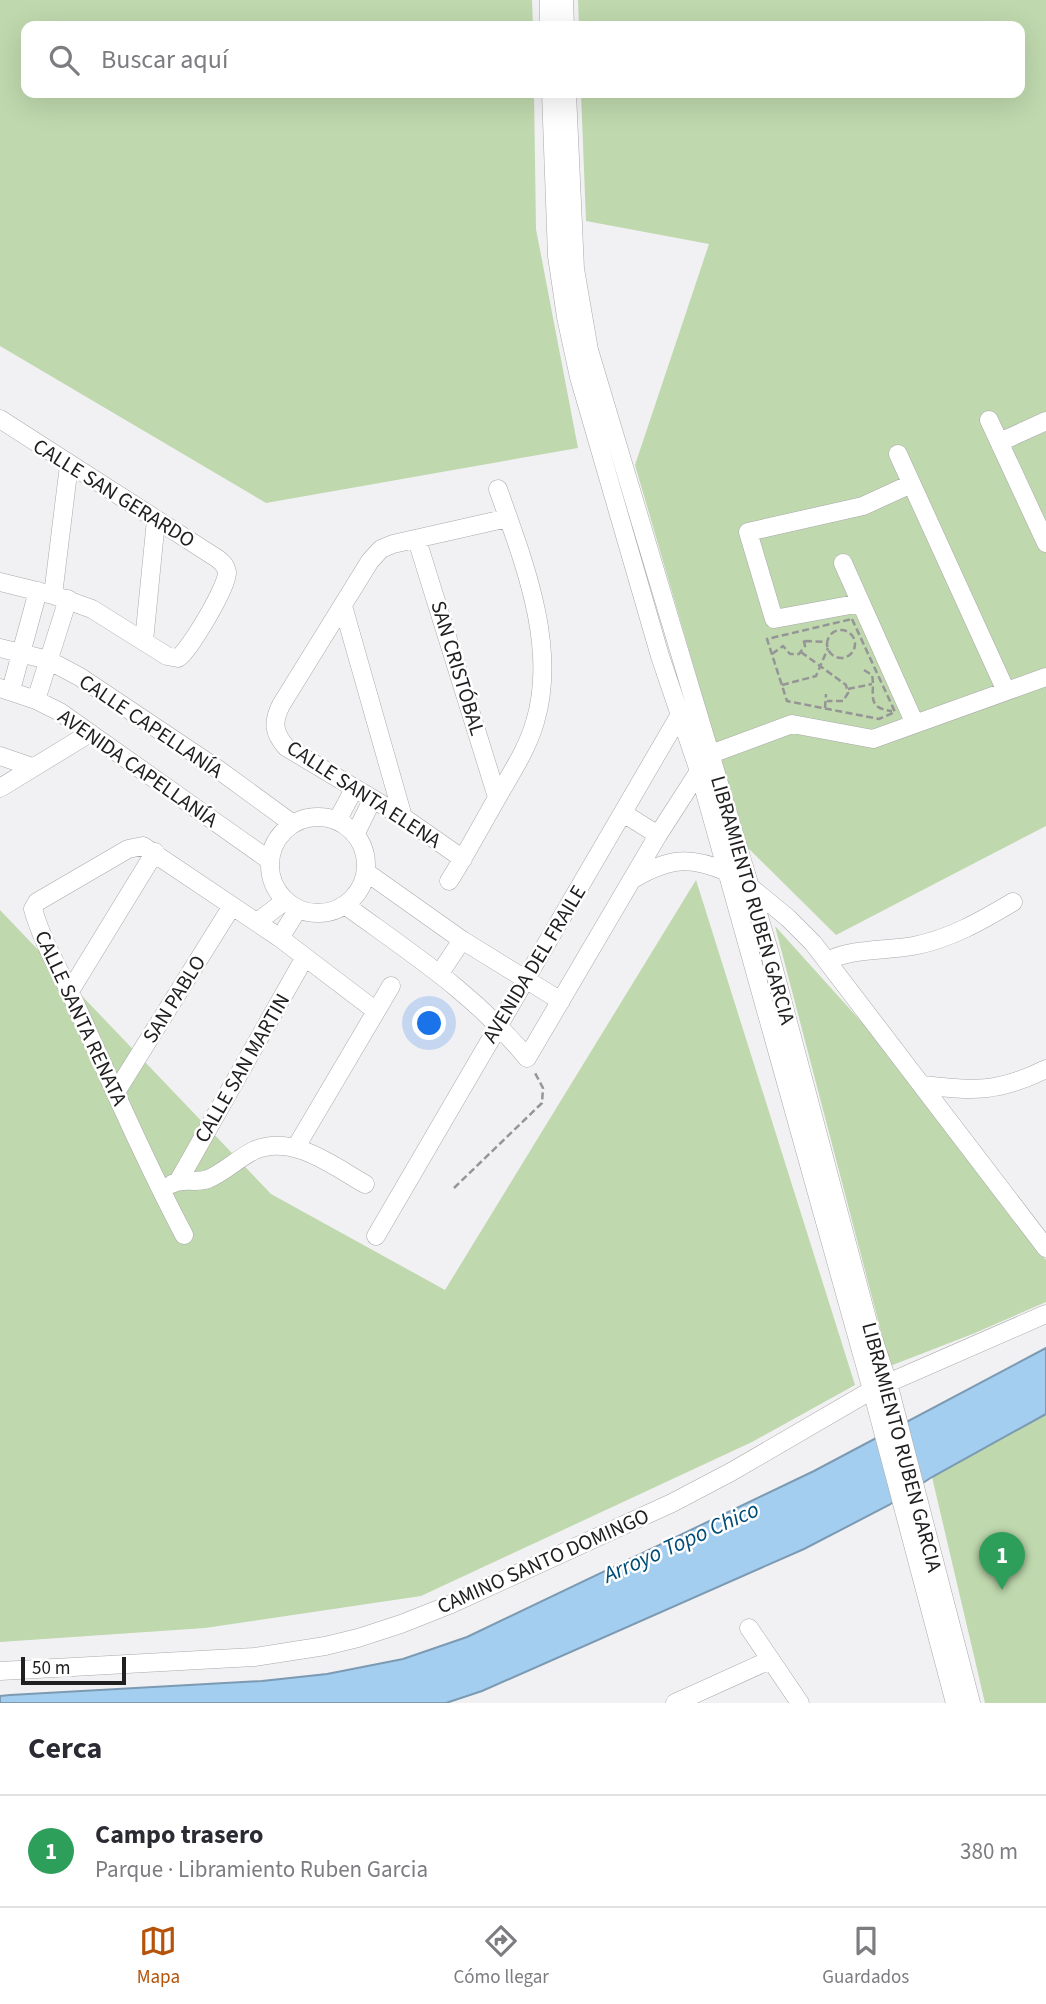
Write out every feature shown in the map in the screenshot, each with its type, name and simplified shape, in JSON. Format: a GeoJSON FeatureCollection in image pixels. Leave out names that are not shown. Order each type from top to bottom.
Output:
{"type":"FeatureCollection","features":[{"type":"Feature","properties":{"kind":"street"},"geometry":{"type":"LineString","coordinates":[[548,0],[549,21]]}},
{"type":"Feature","properties":{"kind":"street"},"geometry":{"type":"LineString","coordinates":[[564,0],[565,21]]}},
{"type":"Feature","properties":{"kind":"street","name":"LIBRAMIENTO RUBEN GARCIA"},"geometry":{"type":"LineString","coordinates":[[551,98],[557,256],[579,377],[660,656],[699,771],[873,1390],[886,1411],[909,1499],[955,1703]]}},
{"type":"Feature","properties":{"kind":"street","name":"LIBRAMIENTO RUBEN GARCIA"},"geometry":{"type":"LineString","coordinates":[[568,98],[575,269],[589,350],[771,960],[869,1326],[873,1390]]}},
{"type":"Feature","properties":{"kind":"street","name":"CALLE SAN GERARDO"},"geometry":{"type":"LineString","coordinates":[[0,419],[218,559],[226,568],[226,581],[187,651],[178,658],[167,656],[144,641]]}},
{"type":"Feature","properties":{"kind":"street"},"geometry":{"type":"LineString","coordinates":[[989,419],[1046,543]]}},
{"type":"Feature","properties":{"kind":"street"},"geometry":{"type":"LineString","coordinates":[[1000,442],[1046,421]]}},
{"type":"Feature","properties":{"kind":"street"},"geometry":{"type":"LineString","coordinates":[[898,454],[1006,691]]}},
{"type":"Feature","properties":{"kind":"street"},"geometry":{"type":"LineString","coordinates":[[36,700],[48,660],[69,465]]}},
{"type":"Feature","properties":{"kind":"street"},"geometry":{"type":"LineString","coordinates":[[860,603],[774,619],[748,532],[863,506],[911,484]]}},
{"type":"Feature","properties":{"kind":"street","name":"CALLE SANTA ELENA"},"geometry":{"type":"LineString","coordinates":[[449,881],[524,752],[536,722],[543,667],[530,592],[498,489]]}},
{"type":"Feature","properties":{"kind":"street","name":"CALLE SANTA ELENA"},"geometry":{"type":"LineString","coordinates":[[463,859],[403,817],[286,747],[275,730],[274,721],[281,705],[370,561],[382,549],[393,544],[508,518]]}},
{"type":"Feature","properties":{"kind":"street"},"geometry":{"type":"LineString","coordinates":[[0,582],[53,595],[92,609],[144,641],[156,520]]}},
{"type":"Feature","properties":{"kind":"street","name":"SAN CRISTÓBAL"},"geometry":{"type":"LineString","coordinates":[[418,540],[497,797]]}},
{"type":"Feature","properties":{"kind":"street"},"geometry":{"type":"LineString","coordinates":[[843,563],[915,724]]}},
{"type":"Feature","properties":{"kind":"street"},"geometry":{"type":"LineString","coordinates":[[6,689],[21,652],[53,595]]}},
{"type":"Feature","properties":{"kind":"street"},"geometry":{"type":"LineString","coordinates":[[343,606],[403,817]]}},
{"type":"Feature","properties":{"kind":"street","name":"CALLE CAPELLANÍA"},"geometry":{"type":"LineString","coordinates":[[0,648],[48,660],[108,695],[293,824]]}},
{"type":"Feature","properties":{"kind":"street"},"geometry":{"type":"LineString","coordinates":[[711,754],[792,724],[873,738],[1046,677]]}},
{"type":"Feature","properties":{"kind":"street","name":"AVENIDA CAPELLANÍA"},"geometry":{"type":"LineString","coordinates":[[6,689],[60,712],[269,860]]}},
{"type":"Feature","properties":{"kind":"street","name":"AVENIDA DEL FRAILE"},"geometry":{"type":"LineString","coordinates":[[376,1236],[693,693]]}},
{"type":"Feature","properties":{"kind":"street"},"geometry":{"type":"LineString","coordinates":[[0,788],[90,733]]}},
{"type":"Feature","properties":{"kind":"street","name":"AVENIDA DEL FRAILE"},"geometry":{"type":"LineString","coordinates":[[527,1058],[658,835],[711,754]]}},
{"type":"Feature","properties":{"kind":"street"},"geometry":{"type":"LineString","coordinates":[[0,756],[32,767]]}},
{"type":"Feature","properties":{"kind":"street"},"geometry":{"type":"LineString","coordinates":[[337,821],[354,789]]}},
{"type":"Feature","properties":{"kind":"street"},"geometry":{"type":"LineString","coordinates":[[355,835],[372,800]]}},
{"type":"Feature","properties":{"kind":"street"},"geometry":{"type":"LineString","coordinates":[[623,813],[658,835]]}},
{"type":"Feature","properties":{"kind":"street"},"geometry":{"type":"LineString","coordinates":[[314,818],[337,821],[355,835],[362,846],[366,872],[362,885],[345,905],[330,912],[314,913],[292,905],[276,889],[270,875],[269,860],[273,846],[281,833],[293,824],[314,818]]}},
{"type":"Feature","properties":{"kind":"street","name":"CALLE SANTA RENATA"},"geometry":{"type":"LineString","coordinates":[[155,852],[144,846],[128,849],[37,902],[33,909],[39,932],[70,991],[160,1189],[184,1235]]}},
{"type":"Feature","properties":{"kind":"street"},"geometry":{"type":"LineString","coordinates":[[70,991],[155,852],[280,938],[376,1011]]}},
{"type":"Feature","properties":{"kind":"street"},"geometry":{"type":"LineString","coordinates":[[632,880],[668,861],[697,861],[727,872]]}},
{"type":"Feature","properties":{"kind":"street"},"geometry":{"type":"LineString","coordinates":[[366,872],[461,940],[561,1002]]}},
{"type":"Feature","properties":{"kind":"street"},"geometry":{"type":"LineString","coordinates":[[748,886],[788,918],[827,961],[1046,1248]]}},
{"type":"Feature","properties":{"kind":"street"},"geometry":{"type":"LineString","coordinates":[[827,961],[848,953],[934,941],[969,928],[1013,902]]}},
{"type":"Feature","properties":{"kind":"street"},"geometry":{"type":"LineString","coordinates":[[257,922],[292,905]]}},
{"type":"Feature","properties":{"kind":"street"},"geometry":{"type":"LineString","coordinates":[[280,938],[292,905]]}},
{"type":"Feature","properties":{"kind":"street"},"geometry":{"type":"LineString","coordinates":[[345,905],[440,973],[498,1024],[527,1058]]}},
{"type":"Feature","properties":{"kind":"street","name":"SAN PABLO"},"geometry":{"type":"LineString","coordinates":[[116,1093],[232,906]]}},
{"type":"Feature","properties":{"kind":"street"},"geometry":{"type":"LineString","coordinates":[[440,973],[461,940]]}},
{"type":"Feature","properties":{"kind":"street","name":"CALLE SAN MARTIN"},"geometry":{"type":"LineString","coordinates":[[179,1180],[305,957]]}},
{"type":"Feature","properties":{"kind":"street"},"geometry":{"type":"LineString","coordinates":[[296,1147],[391,986]]}},
{"type":"Feature","properties":{"kind":"street"},"geometry":{"type":"LineString","coordinates":[[922,1085],[984,1090],[1007,1086],[1046,1069]]}},
{"type":"Feature","properties":{"kind":"street"},"geometry":{"type":"LineString","coordinates":[[160,1189],[179,1180],[196,1182],[208,1179],[253,1151],[296,1147],[365,1184]]}},
{"type":"Feature","properties":{"kind":"street","name":"CAMINO SANTO DOMINGO"},"geometry":{"type":"LineString","coordinates":[[0,1671],[254,1657],[358,1638],[449,1605],[672,1503],[873,1390],[1046,1314]]}},
{"type":"Feature","properties":{"kind":"street","name":"LIBRAMIENTO RUBEN GARCIA"},"geometry":{"type":"LineString","coordinates":[[909,1499],[971,1703]]}},
{"type":"Feature","properties":{"kind":"street"},"geometry":{"type":"LineString","coordinates":[[749,1628],[800,1703]]}},
{"type":"Feature","properties":{"kind":"street"},"geometry":{"type":"LineString","coordinates":[[675,1703],[770,1660]]}},
{"type":"Feature","properties":{"kind":"path"},"geometry":{"type":"LineString","coordinates":[[852,619],[895,712],[879,719],[787,701],[767,639],[852,619]]}},
{"type":"Feature","properties":{"kind":"path"},"geometry":{"type":"LineString","coordinates":[[782,685],[816,676],[822,668],[831,634],[839,630],[848,632],[855,643],[852,652],[845,657],[836,657],[828,649]]}},
{"type":"Feature","properties":{"kind":"path"},"geometry":{"type":"LineString","coordinates":[[800,652],[804,639],[827,642]]}},
{"type":"Feature","properties":{"kind":"path"},"geometry":{"type":"LineString","coordinates":[[772,654],[783,646],[790,654],[800,652],[842,681],[848,689],[847,698],[843,701],[827,701]]}},
{"type":"Feature","properties":{"kind":"path"},"geometry":{"type":"LineString","coordinates":[[864,670],[872,675],[871,694],[874,703],[882,710],[895,712]]}},
{"type":"Feature","properties":{"kind":"path"},"geometry":{"type":"LineString","coordinates":[[848,689],[873,683]]}},
{"type":"Feature","properties":{"kind":"path"},"geometry":{"type":"LineString","coordinates":[[825,708],[826,694]]}},
{"type":"Feature","properties":{"kind":"path","name":"AVENIDA DEL FRAILE"},"geometry":{"type":"LineString","coordinates":[[454,1188],[542,1103],[544,1088],[527,1058]]}},
{"type":"Feature","properties":{"kind":"green space"},"geometry":{"type":"Polygon","coordinates":[[[0,0],[532,0],[533,21],[21,21],[21,98],[534,98],[536,229],[578,448],[266,503],[0,346],[0,0]]]}},
{"type":"Feature","properties":{"kind":"green space"},"geometry":{"type":"Polygon","coordinates":[[[578,0],[1046,0],[1046,826],[836,935],[746,846],[635,465],[709,244],[586,221],[581,98],[1025,98],[1025,21],[579,21],[578,0]]]}},
{"type":"Feature","properties":{"kind":"green space"},"geometry":{"type":"Polygon","coordinates":[[[696,880],[855,1385],[752,1442],[421,1596],[205,1628],[0,1642],[0,910],[271,1194],[445,1290],[696,880]]]}},
{"type":"Feature","properties":{"kind":"green space"},"geometry":{"type":"Polygon","coordinates":[[[775,926],[894,1058],[1046,1260],[1046,1302],[890,1366],[775,926]]]}},
{"type":"Feature","properties":{"kind":"green space"},"geometry":{"type":"Polygon","coordinates":[[[1046,1414],[1046,1703],[985,1703],[932,1477],[1046,1414]]]}},
{"type":"Feature","properties":{"kind":"water","name":"Arroyo Topo Chico"},"geometry":{"type":"Polygon","coordinates":[[[1046,1348],[1046,1414],[932,1477],[889,1505],[804,1549],[482,1691],[446,1703],[0,1703],[0,1696],[262,1681],[327,1674],[403,1659],[467,1637],[814,1471],[1046,1348]]]}},
{"type":"Feature","properties":{"kind":"place","name":"Campo trasero"},"geometry":{"type":"Point","coordinates":[1002,1590]}}]}
